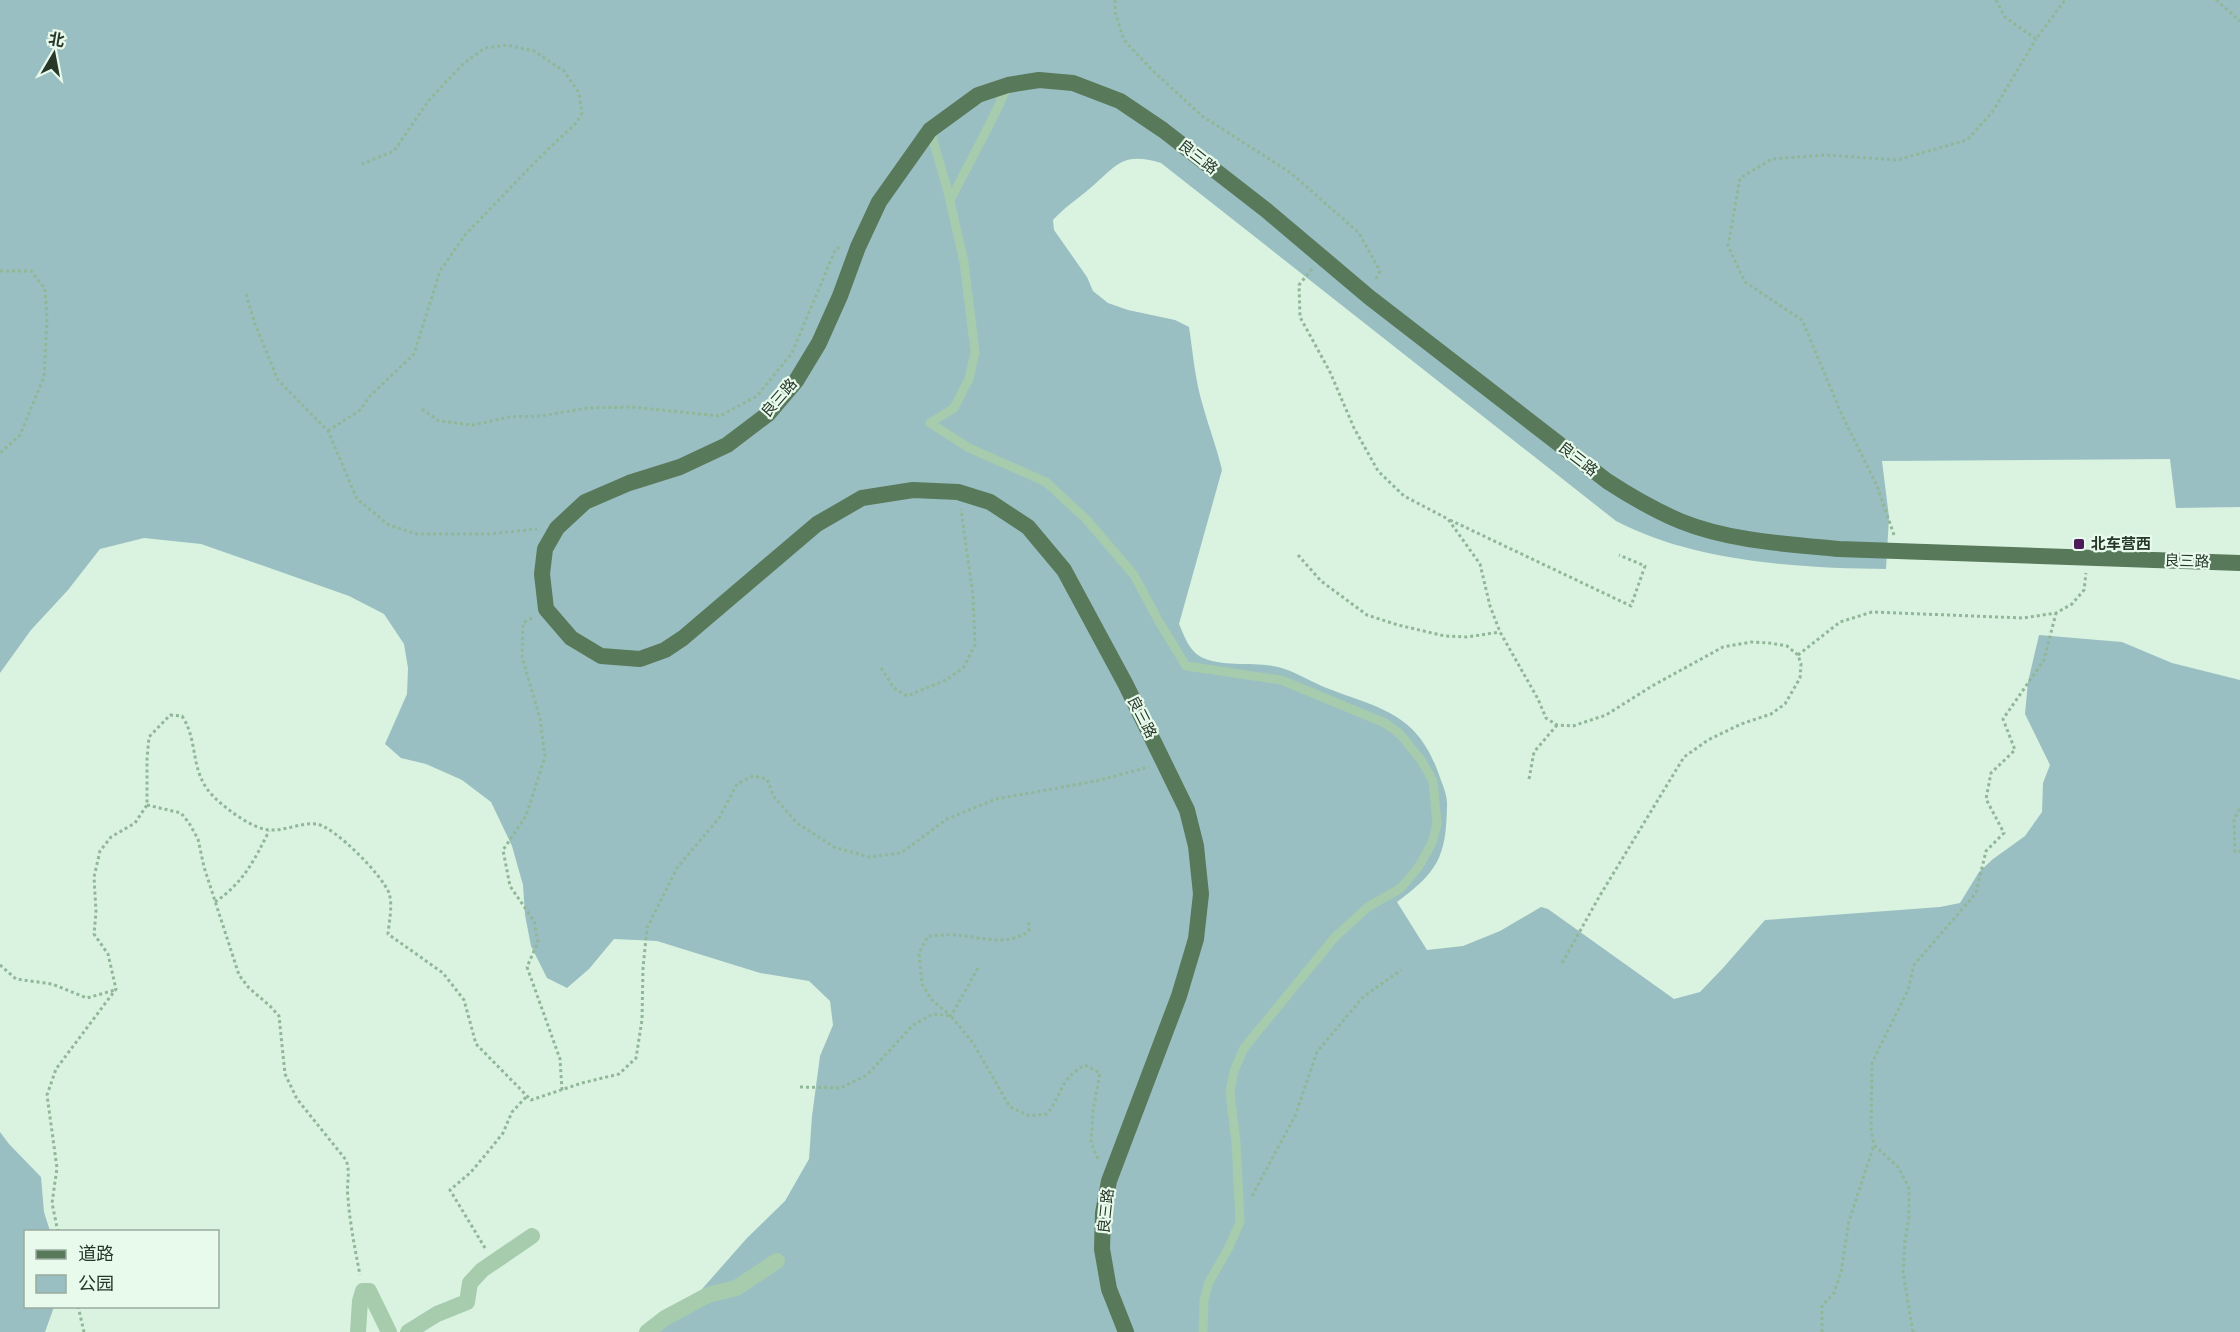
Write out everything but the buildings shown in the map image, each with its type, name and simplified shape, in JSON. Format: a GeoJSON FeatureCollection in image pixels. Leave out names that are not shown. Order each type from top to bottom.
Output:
{"type":"FeatureCollection","features":[{"type":"Feature","properties":{"kind":"main road","name":"良三路"},"geometry":{"type":"LineString","coordinates":[[1126,1332],[1109,1288],[1102,1249],[1103,1214],[1109,1181],[1179,996],[1196,939],[1201,894],[1196,846],[1187,810],[1165,763],[1064,570],[1028,526],[990,502],[958,492],[913,490],[862,498],[817,524],[683,638],[665,650],[640,659],[601,656],[571,638],[546,609],[542,574],[545,549],[556,528],[585,502],[629,483],[680,467],[727,445],[768,414],[796,381],[819,343],[879,202],[930,130],[978,95],[1008,85],[1039,80],[1073,83],[1120,101],[1173,138],[1323,256],[1369,297],[1607,481],[1641,503],[1681,521],[1727,535],[1819,547],[2240,563]]}},
{"type":"Feature","properties":{"kind":"street"},"geometry":{"type":"LineString","coordinates":[[408,1332],[437,1314],[467,1302],[470,1283],[482,1270],[532,1236]]}},
{"type":"Feature","properties":{"kind":"street"},"geometry":{"type":"LineString","coordinates":[[647,1332],[665,1317],[708,1295],[736,1288],[777,1261]]}},
{"type":"Feature","properties":{"kind":"street"},"geometry":{"type":"LineString","coordinates":[[358,1332],[363,1291],[369,1291],[389,1332]]}},
{"type":"Feature","properties":{"kind":"lane"},"geometry":{"type":"LineString","coordinates":[[950,201],[990,126],[1008,85]]}},
{"type":"Feature","properties":{"kind":"lane"},"geometry":{"type":"LineString","coordinates":[[930,130],[964,262],[975,352],[969,379],[954,408],[930,423],[969,448],[1046,482],[1086,519],[1134,575],[1186,666],[1281,680],[1384,723],[1400,734],[1421,760],[1433,781],[1437,824],[1432,843],[1419,866],[1401,888],[1368,907],[1335,937],[1244,1048],[1234,1071],[1230,1092],[1236,1142],[1240,1222],[1209,1282],[1204,1300],[1203,1332]]}},
{"type":"Feature","properties":{"kind":"path"},"geometry":{"type":"LineString","coordinates":[[1115,0],[1115,12],[1124,40],[1151,69],[1202,116],[1291,173],[1359,232],[1380,271],[1369,297]]}},
{"type":"Feature","properties":{"kind":"path"},"geometry":{"type":"LineString","coordinates":[[1996,0],[2005,17],[2036,39]]}},
{"type":"Feature","properties":{"kind":"path"},"geometry":{"type":"LineString","coordinates":[[1899,551],[1877,486],[1842,415],[1802,320],[1744,282],[1728,246],[1740,178],[1772,159],[1825,155],[1897,160],[1967,140],[1994,111],[2036,39],[2065,0]]}},
{"type":"Feature","properties":{"kind":"path"},"geometry":{"type":"LineString","coordinates":[[2216,0],[2240,21]]}},
{"type":"Feature","properties":{"kind":"path"},"geometry":{"type":"LineString","coordinates":[[328,431],[360,410],[370,396],[414,354],[440,272],[465,235],[540,156],[577,122],[582,113],[579,93],[564,71],[534,51],[507,45],[485,48],[464,63],[429,99],[394,151],[362,164]]}},
{"type":"Feature","properties":{"kind":"path"},"geometry":{"type":"LineString","coordinates":[[422,409],[439,421],[473,425],[509,417],[541,416],[587,408],[632,406],[720,416],[757,396],[792,353],[836,248],[858,247]]}},
{"type":"Feature","properties":{"kind":"path"},"geometry":{"type":"LineString","coordinates":[[1323,256],[1299,285],[1300,317],[1330,372],[1354,428],[1378,471],[1404,496],[1631,606],[1645,566],[1619,555]]}},
{"type":"Feature","properties":{"kind":"path"},"geometry":{"type":"LineString","coordinates":[[0,271],[31,271],[45,289],[47,319],[44,377],[20,435],[0,453]]}},
{"type":"Feature","properties":{"kind":"path"},"geometry":{"type":"LineString","coordinates":[[246,294],[255,324],[278,380],[328,431],[357,499],[389,525],[417,534],[489,534],[556,528]]}},
{"type":"Feature","properties":{"kind":"path"},"geometry":{"type":"LineString","coordinates":[[881,668],[894,688],[907,696],[946,680],[963,668],[975,645],[973,596],[958,492]]}},
{"type":"Feature","properties":{"kind":"path"},"geometry":{"type":"LineString","coordinates":[[1449,519],[1480,564],[1490,606],[1500,632],[1538,699],[1546,718],[1557,725],[1573,726],[1606,715],[1652,686],[1723,647],[1751,642],[1787,646],[1798,654],[1801,664],[1800,678],[1785,704],[1771,714],[1741,724],[1708,740],[1684,757],[1560,965]]}},
{"type":"Feature","properties":{"kind":"path"},"geometry":{"type":"LineString","coordinates":[[1298,555],[1321,581],[1367,615],[1445,636],[1467,637],[1500,632]]}},
{"type":"Feature","properties":{"kind":"path"},"geometry":{"type":"LineString","coordinates":[[1798,654],[1840,622],[1872,612],[2023,618],[2056,613],[2072,604],[2084,590],[2087,558]]}},
{"type":"Feature","properties":{"kind":"path"},"geometry":{"type":"LineString","coordinates":[[546,609],[524,623],[522,657],[540,718],[545,757],[526,816],[503,850],[510,886],[534,921],[538,942],[527,967],[560,1059],[562,1090]]}},
{"type":"Feature","properties":{"kind":"path"},"geometry":{"type":"LineString","coordinates":[[1822,1332],[1822,1306],[1834,1293],[1849,1221],[1874,1146],[1871,1129],[1872,1063],[1908,990],[1914,965],[1976,893],[1986,851],[2004,834],[1986,799],[1991,773],[2015,750],[2002,719],[2044,660],[2056,613]]}},
{"type":"Feature","properties":{"kind":"path"},"geometry":{"type":"LineString","coordinates":[[58,1230],[52,1203],[57,1168],[47,1095],[56,1069],[116,989],[108,954],[94,934],[96,912],[94,877],[100,851],[111,837],[135,823],[147,805],[149,737],[170,715],[182,716],[188,726],[198,775],[214,797],[241,819],[269,831],[317,824],[340,838],[373,869],[389,894],[388,934],[443,973],[464,1000],[476,1044],[531,1100],[582,1083],[619,1074],[636,1058],[642,1020],[643,968],[647,928],[677,868],[719,818],[737,784],[753,776],[767,779],[774,797],[797,823],[834,847],[869,857],[901,853],[947,819],[996,799],[1096,781],[1165,763]]}},
{"type":"Feature","properties":{"kind":"path"},"geometry":{"type":"LineString","coordinates":[[1529,779],[1534,752],[1557,725]]}},
{"type":"Feature","properties":{"kind":"path"},"geometry":{"type":"LineString","coordinates":[[147,805],[181,813],[198,839],[215,902],[239,975],[249,988],[279,1016],[285,1074],[297,1099],[346,1160],[350,1171],[347,1194],[363,1291]]}},
{"type":"Feature","properties":{"kind":"path"},"geometry":{"type":"LineString","coordinates":[[2240,809],[2234,819],[2235,852],[2240,851]]}},
{"type":"Feature","properties":{"kind":"path"},"geometry":{"type":"LineString","coordinates":[[215,902],[231,891],[251,867],[269,831]]}},
{"type":"Feature","properties":{"kind":"path"},"geometry":{"type":"LineString","coordinates":[[1029,919],[1029,931],[1020,938],[998,941],[954,934],[928,936],[919,953],[922,984],[931,999],[951,1016],[973,1043],[1010,1107],[1030,1116],[1047,1114],[1072,1072],[1085,1065],[1100,1073],[1091,1143],[1109,1181]]}},
{"type":"Feature","properties":{"kind":"path"},"geometry":{"type":"LineString","coordinates":[[0,965],[16,979],[52,984],[87,998],[116,989]]}},
{"type":"Feature","properties":{"kind":"path"},"geometry":{"type":"LineString","coordinates":[[951,1016],[978,968]]}},
{"type":"Feature","properties":{"kind":"path"},"geometry":{"type":"LineString","coordinates":[[1240,1222],[1296,1116],[1317,1052],[1363,997],[1401,970]]}},
{"type":"Feature","properties":{"kind":"path"},"geometry":{"type":"LineString","coordinates":[[800,1087],[840,1088],[867,1075],[913,1024],[933,1014],[951,1016]]}},
{"type":"Feature","properties":{"kind":"path"},"geometry":{"type":"LineString","coordinates":[[494,1262],[450,1190],[471,1172],[487,1153],[502,1133],[512,1112],[527,1096]]}},
{"type":"Feature","properties":{"kind":"path"},"geometry":{"type":"LineString","coordinates":[[1874,1146],[1898,1167],[1909,1188],[1910,1217],[1905,1241],[1903,1272],[1913,1332]]}},
{"type":"Feature","properties":{"kind":"path"},"geometry":{"type":"LineString","coordinates":[[78,1308],[84,1332]]}},
{"type":"Feature","properties":{"kind":"green space"},"geometry":{"type":"Polygon","coordinates":[[[0,0],[2240,0],[2240,507],[2176,508],[2170,459],[1882,461],[1889,517],[1886,569],[1783,564],[1713,554],[1679,546],[1646,535],[1616,521],[1161,163],[1137,159],[1120,163],[1053,220],[1054,230],[1087,277],[1093,291],[1108,303],[1128,310],[1175,320],[1189,327],[1198,387],[1222,470],[1179,624],[1190,647],[1201,657],[1210,660],[1268,665],[1284,669],[1378,707],[1393,714],[1406,724],[1429,752],[1447,798],[1444,839],[1437,862],[1430,872],[1422,882],[1397,902],[1427,950],[1463,946],[1500,931],[1541,907],[1548,909],[1674,999],[1700,992],[1765,920],[1940,907],[1960,903],[1979,872],[2025,836],[2042,812],[2043,783],[2050,765],[2025,714],[2028,682],[2039,635],[2122,642],[2172,663],[2240,680],[2240,1332],[656,1332],[680,1314],[747,1238],[785,1201],[809,1159],[820,1056],[833,1025],[830,1001],[809,981],[760,973],[657,941],[614,939],[589,969],[567,988],[547,978],[531,946],[525,915],[523,885],[512,846],[491,802],[462,780],[426,764],[401,758],[385,744],[407,694],[408,668],[404,644],[384,614],[349,596],[201,544],[144,538],[100,549],[68,590],[31,630],[0,673],[0,0]]]}},
{"type":"Feature","properties":{"kind":"green space"},"geometry":{"type":"Polygon","coordinates":[[[0,1132],[41,1177],[44,1212],[50,1230],[24,1230],[24,1308],[54,1308],[45,1332],[0,1332],[0,1132]]]}},
{"type":"Feature","properties":{"kind":"place","name":"北车营西"},"geometry":{"type":"Point","coordinates":[2079,544]}}]}
